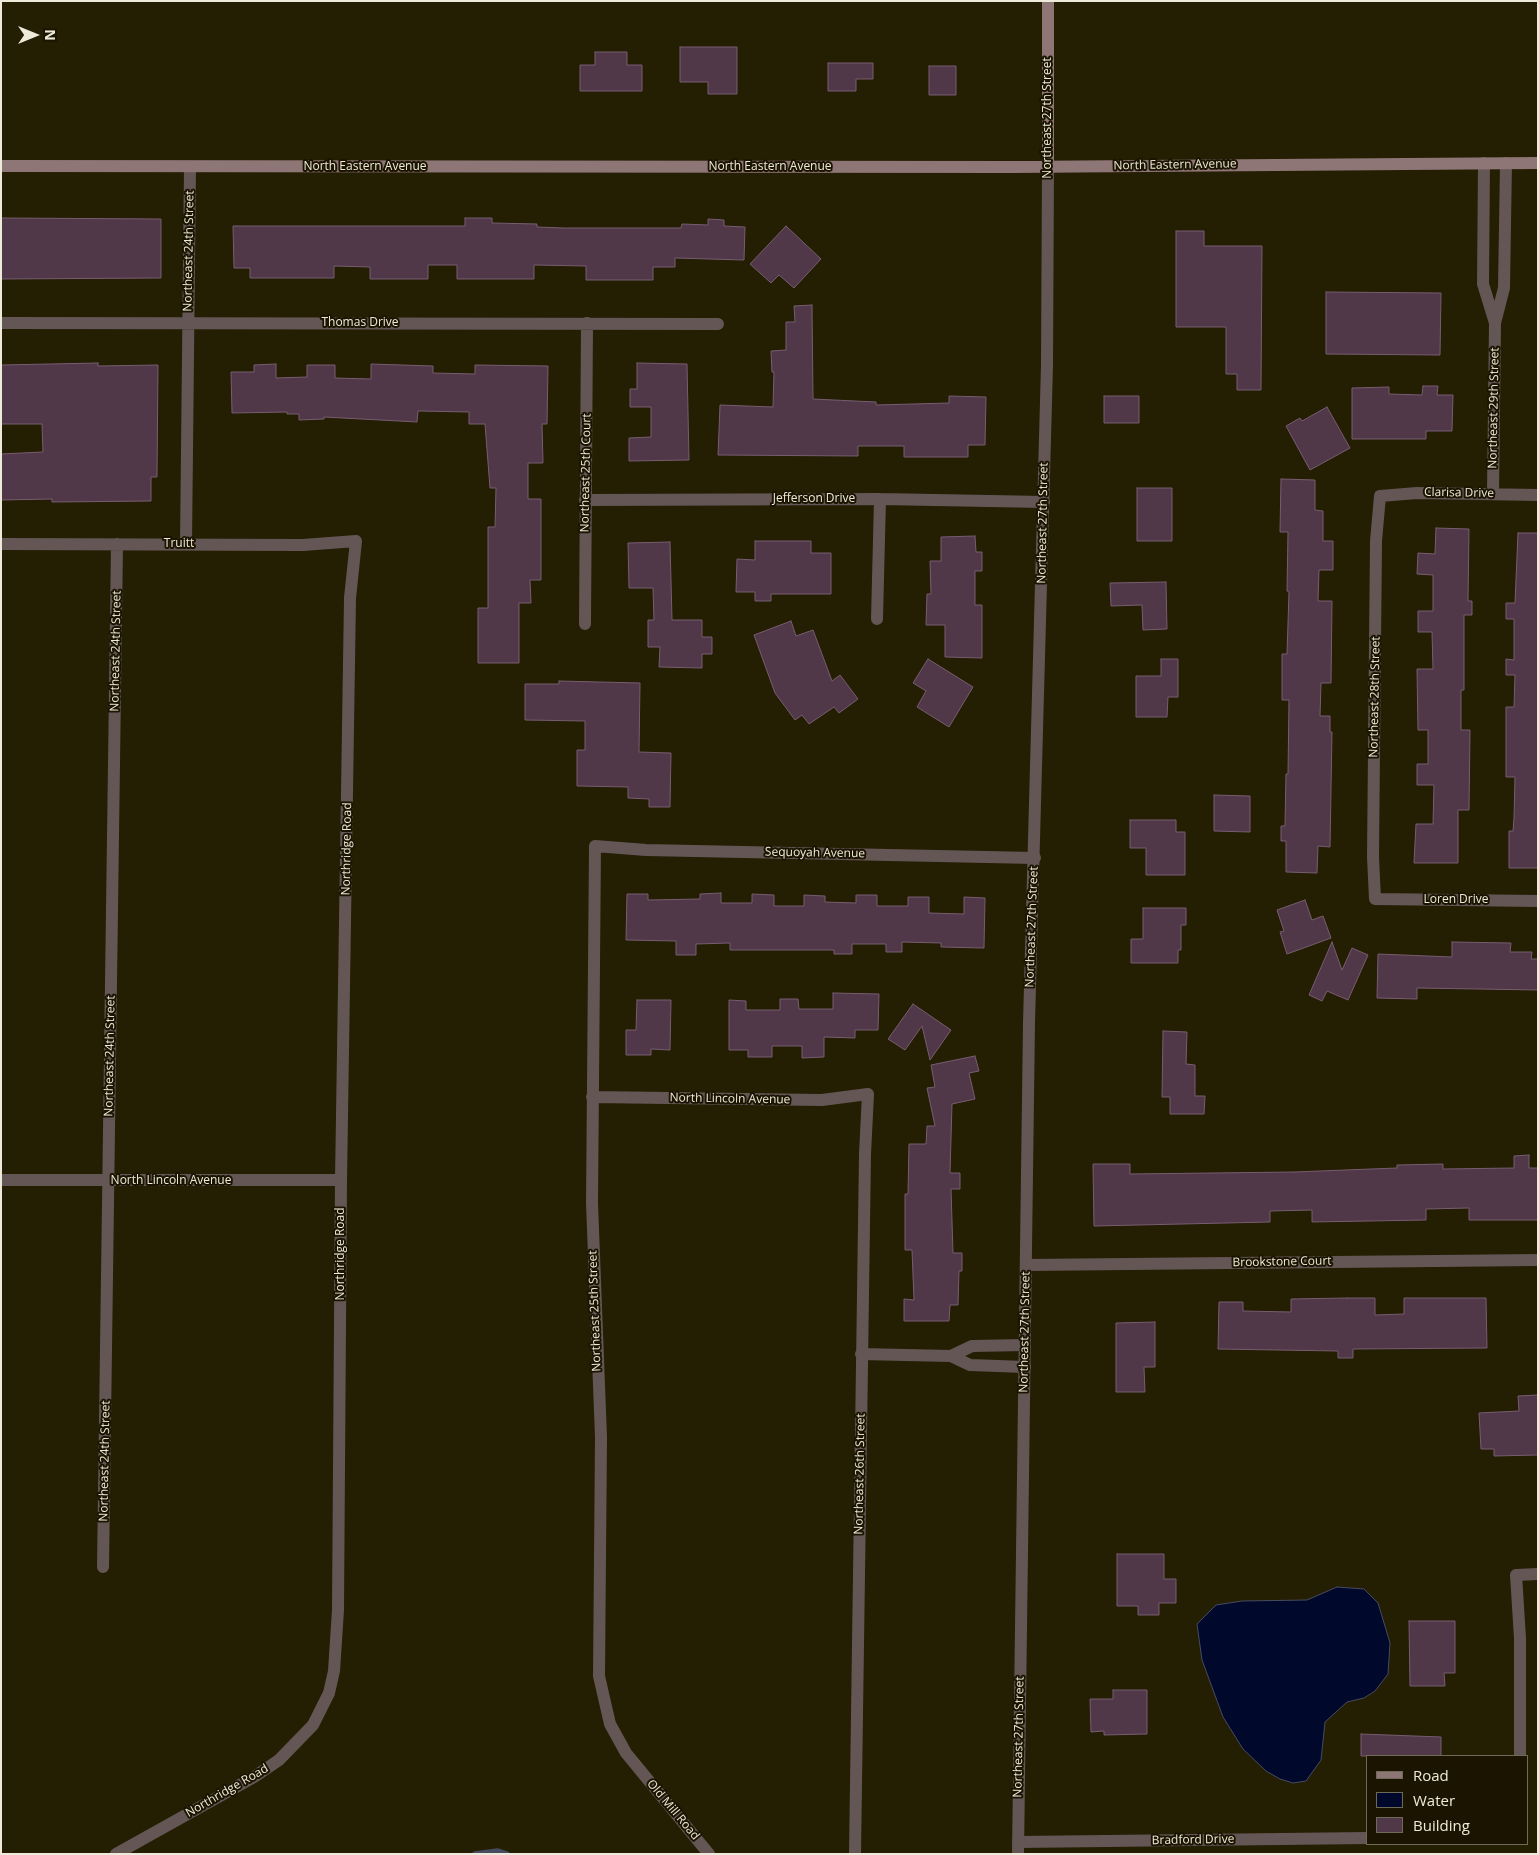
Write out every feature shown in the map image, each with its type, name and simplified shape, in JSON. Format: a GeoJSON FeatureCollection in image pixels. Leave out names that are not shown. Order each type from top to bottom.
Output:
{"type":"FeatureCollection","features":[{"type":"Feature","properties":{"kind":"main road","name":"Northeast 27th Street"},"geometry":{"type":"LineString","coordinates":[[1048,1],[1048,166]]}},
{"type":"Feature","properties":{"kind":"main road","name":"North Eastern Avenue"},"geometry":{"type":"LineString","coordinates":[[1,166],[1048,166],[1538,162]]}},
{"type":"Feature","properties":{"kind":"street","name":"Northeast 29th Street"},"geometry":{"type":"LineString","coordinates":[[1484,163],[1483,284],[1495,324]]}},
{"type":"Feature","properties":{"kind":"street","name":"Northeast 29th Street"},"geometry":{"type":"LineString","coordinates":[[1493,494],[1495,324],[1504,288],[1506,163]]}},
{"type":"Feature","properties":{"kind":"street","name":"Northeast 27th Street"},"geometry":{"type":"LineString","coordinates":[[1018,1848],[1029,1011],[1044,502],[1048,166]]}},
{"type":"Feature","properties":{"kind":"street","name":"Northeast 24th Street"},"geometry":{"type":"LineString","coordinates":[[186,544],[190,167]]}},
{"type":"Feature","properties":{"kind":"street","name":"Thomas Drive"},"geometry":{"type":"LineString","coordinates":[[1,323],[718,324]]}},
{"type":"Feature","properties":{"kind":"street","name":"Northeast 25th Court"},"geometry":{"type":"LineString","coordinates":[[585,624],[588,323]]}},
{"type":"Feature","properties":{"kind":"street","name":"Clarisa Drive"},"geometry":{"type":"LineString","coordinates":[[1380,496],[1417,493],[1538,495]]}},
{"type":"Feature","properties":{"kind":"street","name":"Northeast 28th Street"},"geometry":{"type":"LineString","coordinates":[[1375,899],[1373,857],[1376,541],[1380,496]]}},
{"type":"Feature","properties":{"kind":"street","name":"Jefferson Drive"},"geometry":{"type":"LineString","coordinates":[[585,500],[880,499],[1044,502]]}},
{"type":"Feature","properties":{"kind":"street"},"geometry":{"type":"LineString","coordinates":[[877,619],[880,499]]}},
{"type":"Feature","properties":{"kind":"street","name":"Truitt"},"geometry":{"type":"LineString","coordinates":[[1,544],[303,545],[356,542]]}},
{"type":"Feature","properties":{"kind":"street","name":"Northridge Road"},"geometry":{"type":"LineString","coordinates":[[116,1854],[254,1777],[279,1760],[313,1726],[328,1693],[334,1671],[337,1640],[341,1180],[350,598],[356,542]]}},
{"type":"Feature","properties":{"kind":"street","name":"Northeast 24th Street"},"geometry":{"type":"LineString","coordinates":[[103,1567],[117,544]]}},
{"type":"Feature","properties":{"kind":"street","name":"Sequoyah Avenue"},"geometry":{"type":"LineString","coordinates":[[595,846],[646,850],[1035,858]]}},
{"type":"Feature","properties":{"kind":"street","name":"Northeast 25th Street"},"geometry":{"type":"LineString","coordinates":[[595,846],[592,1255],[601,1436],[599,1676],[610,1724],[637,1767]]}},
{"type":"Feature","properties":{"kind":"street","name":"Loren Drive"},"geometry":{"type":"LineString","coordinates":[[1375,899],[1538,901]]}},
{"type":"Feature","properties":{"kind":"street","name":"North Lincoln Avenue"},"geometry":{"type":"LineString","coordinates":[[592,1097],[822,1100],[868,1094]]}},
{"type":"Feature","properties":{"kind":"street","name":"Northeast 26th Street"},"geometry":{"type":"LineString","coordinates":[[855,1854],[865,1154],[868,1094]]}},
{"type":"Feature","properties":{"kind":"street","name":"North Lincoln Avenue"},"geometry":{"type":"LineString","coordinates":[[1,1180],[341,1180]]}},
{"type":"Feature","properties":{"kind":"street","name":"Brookstone Court"},"geometry":{"type":"LineString","coordinates":[[1026,1265],[1538,1260]]}},
{"type":"Feature","properties":{"kind":"street"},"geometry":{"type":"LineString","coordinates":[[952,1356],[972,1346],[1025,1345]]}},
{"type":"Feature","properties":{"kind":"street"},"geometry":{"type":"LineString","coordinates":[[862,1354],[952,1356],[970,1365],[1025,1367]]}},
{"type":"Feature","properties":{"kind":"street"},"geometry":{"type":"LineString","coordinates":[[1520,1755],[1520,1638],[1516,1575],[1538,1574]]}},
{"type":"Feature","properties":{"kind":"street","name":"Old Mill Road"},"geometry":{"type":"LineString","coordinates":[[637,1767],[709,1854]]}},
{"type":"Feature","properties":{"kind":"street","name":"Bradford Drive"},"geometry":{"type":"LineString","coordinates":[[1018,1848],[1366,1838]]}},
{"type":"Feature","properties":{"kind":"water"},"geometry":{"type":"Polygon","coordinates":[[[1337,1587],[1364,1589],[1378,1603],[1390,1643],[1388,1674],[1375,1691],[1364,1698],[1347,1702],[1325,1722],[1321,1760],[1306,1781],[1293,1783],[1280,1779],[1266,1771],[1243,1749],[1223,1717],[1202,1660],[1197,1624],[1216,1605],[1242,1601],[1307,1600],[1337,1587]]]}},
{"type":"Feature","properties":{"kind":"building"},"geometry":{"type":"Polygon","coordinates":[[[680,47],[737,47],[737,94],[708,94],[708,82],[680,82],[680,47]]]}},
{"type":"Feature","properties":{"kind":"building"},"geometry":{"type":"Polygon","coordinates":[[[595,52],[627,52],[627,65],[642,65],[642,91],[580,91],[580,65],[595,65],[595,52]]]}},
{"type":"Feature","properties":{"kind":"building"},"geometry":{"type":"Polygon","coordinates":[[[828,63],[873,63],[873,79],[856,79],[856,91],[828,91],[828,63]]]}},
{"type":"Feature","properties":{"kind":"building"},"geometry":{"type":"Polygon","coordinates":[[[929,66],[956,66],[956,95],[929,95],[929,66]]]}},
{"type":"Feature","properties":{"kind":"building"},"geometry":{"type":"Polygon","coordinates":[[[1,218],[161,219],[161,278],[1,279],[1,218]]]}},
{"type":"Feature","properties":{"kind":"building"},"geometry":{"type":"Polygon","coordinates":[[[465,218],[492,218],[492,223],[537,224],[537,227],[564,228],[681,228],[682,224],[708,225],[708,219],[724,220],[724,226],[745,227],[744,260],[675,258],[675,267],[653,267],[653,280],[586,280],[586,266],[534,265],[534,279],[457,279],[457,265],[428,265],[428,279],[370,279],[370,267],[334,266],[334,278],[250,278],[250,268],[234,268],[233,226],[465,226],[465,218]]]}},
{"type":"Feature","properties":{"kind":"building"},"geometry":{"type":"Polygon","coordinates":[[[786,226],[821,259],[794,288],[779,275],[771,283],[750,264],[786,226]]]}},
{"type":"Feature","properties":{"kind":"building"},"geometry":{"type":"Polygon","coordinates":[[[1176,231],[1204,231],[1204,246],[1262,246],[1261,390],[1237,390],[1237,374],[1226,374],[1226,327],[1176,327],[1176,231]]]}},
{"type":"Feature","properties":{"kind":"building"},"geometry":{"type":"Polygon","coordinates":[[[1326,292],[1441,293],[1440,355],[1326,354],[1326,292]]]}},
{"type":"Feature","properties":{"kind":"building"},"geometry":{"type":"Polygon","coordinates":[[[812,305],[813,399],[876,402],[876,405],[949,403],[949,396],[986,397],[985,445],[968,445],[968,457],[904,457],[904,446],[858,446],[858,456],[718,455],[720,405],[773,407],[774,372],[772,372],[771,351],[786,350],[786,322],[795,322],[794,306],[812,305]]]}},
{"type":"Feature","properties":{"kind":"building"},"geometry":{"type":"Polygon","coordinates":[[[98,363],[98,366],[158,365],[157,477],[151,477],[151,501],[52,502],[52,499],[1,500],[1,454],[43,452],[42,424],[1,424],[1,365],[98,363]]]}},
{"type":"Feature","properties":{"kind":"building"},"geometry":{"type":"Polygon","coordinates":[[[637,363],[687,364],[689,460],[629,461],[629,438],[651,437],[651,407],[630,407],[630,389],[637,389],[637,363]]]}},
{"type":"Feature","properties":{"kind":"building"},"geometry":{"type":"Polygon","coordinates":[[[276,364],[276,378],[307,377],[307,365],[335,365],[335,378],[371,379],[371,364],[433,366],[433,373],[475,374],[475,365],[548,366],[547,424],[542,424],[543,463],[528,463],[528,499],[541,499],[541,580],[530,580],[531,603],[519,603],[519,663],[478,663],[478,608],[488,608],[488,527],[495,527],[496,488],[490,488],[485,424],[469,424],[469,412],[418,411],[417,422],[324,417],[324,419],[299,420],[299,414],[287,414],[287,412],[232,413],[231,372],[254,372],[254,365],[276,364]]]}},
{"type":"Feature","properties":{"kind":"building"},"geometry":{"type":"Polygon","coordinates":[[[1423,386],[1438,386],[1437,395],[1453,395],[1452,431],[1426,431],[1426,439],[1352,439],[1352,388],[1389,387],[1389,394],[1422,395],[1423,386]]]}},
{"type":"Feature","properties":{"kind":"building"},"geometry":{"type":"Polygon","coordinates":[[[1104,396],[1139,396],[1139,423],[1104,423],[1104,396]]]}},
{"type":"Feature","properties":{"kind":"building"},"geometry":{"type":"Polygon","coordinates":[[[1327,407],[1350,448],[1310,470],[1286,426],[1300,418],[1302,421],[1327,407]]]}},
{"type":"Feature","properties":{"kind":"building"},"geometry":{"type":"Polygon","coordinates":[[[1281,479],[1315,480],[1315,510],[1323,511],[1323,541],[1333,541],[1333,570],[1319,570],[1318,601],[1332,601],[1331,683],[1321,683],[1320,716],[1330,716],[1330,732],[1332,732],[1330,847],[1318,846],[1317,873],[1286,872],[1286,841],[1281,841],[1281,826],[1285,826],[1286,774],[1288,774],[1289,700],[1282,700],[1282,654],[1287,654],[1289,592],[1287,591],[1288,532],[1280,532],[1281,479]]]}},
{"type":"Feature","properties":{"kind":"building"},"geometry":{"type":"Polygon","coordinates":[[[1137,488],[1172,488],[1172,541],[1137,541],[1137,488]]]}},
{"type":"Feature","properties":{"kind":"building"},"geometry":{"type":"Polygon","coordinates":[[[1436,528],[1469,529],[1468,601],[1472,601],[1472,615],[1464,615],[1464,690],[1461,690],[1461,730],[1470,730],[1469,810],[1458,810],[1458,863],[1414,863],[1416,824],[1433,824],[1434,785],[1417,785],[1417,764],[1428,764],[1428,730],[1418,730],[1417,669],[1433,669],[1432,632],[1418,632],[1418,611],[1433,611],[1433,575],[1417,574],[1418,553],[1435,554],[1436,528]]]}},
{"type":"Feature","properties":{"kind":"building"},"geometry":{"type":"Polygon","coordinates":[[[1518,533],[1538,533],[1538,868],[1509,868],[1509,831],[1513,831],[1515,777],[1506,777],[1506,707],[1514,707],[1515,675],[1506,675],[1506,659],[1514,660],[1514,619],[1506,619],[1506,603],[1515,603],[1518,533]]]}},
{"type":"Feature","properties":{"kind":"building"},"geometry":{"type":"Polygon","coordinates":[[[975,536],[976,552],[982,552],[982,571],[975,571],[975,605],[982,605],[982,658],[945,657],[945,625],[926,625],[927,594],[931,594],[930,561],[941,561],[941,537],[975,536]]]}},
{"type":"Feature","properties":{"kind":"building"},"geometry":{"type":"Polygon","coordinates":[[[755,541],[811,541],[811,553],[831,553],[831,594],[771,594],[771,601],[755,601],[755,592],[736,592],[737,559],[755,560],[755,541]]]}},
{"type":"Feature","properties":{"kind":"building"},"geometry":{"type":"Polygon","coordinates":[[[670,542],[672,620],[702,620],[702,637],[712,637],[712,654],[702,654],[702,668],[659,667],[660,647],[648,647],[648,620],[654,620],[653,588],[629,588],[628,543],[670,542]]]}},
{"type":"Feature","properties":{"kind":"building"},"geometry":{"type":"Polygon","coordinates":[[[1166,582],[1167,629],[1143,630],[1142,605],[1111,606],[1110,583],[1166,582]]]}},
{"type":"Feature","properties":{"kind":"building"},"geometry":{"type":"Polygon","coordinates":[[[791,621],[796,636],[813,630],[832,681],[840,675],[858,699],[839,713],[834,707],[809,724],[802,715],[795,720],[775,693],[754,635],[791,621]]]}},
{"type":"Feature","properties":{"kind":"building"},"geometry":{"type":"Polygon","coordinates":[[[928,659],[973,687],[949,727],[917,707],[926,691],[913,683],[928,659]]]}},
{"type":"Feature","properties":{"kind":"building"},"geometry":{"type":"Polygon","coordinates":[[[1161,659],[1178,659],[1178,697],[1168,697],[1167,717],[1136,717],[1136,676],[1161,676],[1161,659]]]}},
{"type":"Feature","properties":{"kind":"building"},"geometry":{"type":"Polygon","coordinates":[[[559,681],[640,683],[639,752],[671,753],[670,807],[649,807],[649,799],[628,798],[628,787],[577,786],[577,750],[585,750],[585,721],[525,720],[525,684],[559,684],[559,681]]]}},
{"type":"Feature","properties":{"kind":"building"},"geometry":{"type":"Polygon","coordinates":[[[1214,795],[1250,796],[1250,832],[1214,831],[1214,795]]]}},
{"type":"Feature","properties":{"kind":"building"},"geometry":{"type":"Polygon","coordinates":[[[1130,820],[1176,820],[1176,832],[1185,832],[1185,875],[1146,875],[1146,848],[1130,848],[1130,820]]]}},
{"type":"Feature","properties":{"kind":"building"},"geometry":{"type":"Polygon","coordinates":[[[721,893],[721,903],[752,903],[752,894],[774,895],[774,906],[804,906],[804,895],[825,896],[825,902],[856,903],[856,895],[877,895],[877,906],[908,906],[908,897],[929,897],[929,913],[964,914],[964,897],[985,898],[984,948],[941,947],[941,943],[902,942],[902,952],[886,952],[886,944],[852,944],[852,954],[834,954],[834,950],[730,950],[730,943],[696,944],[696,955],[676,955],[676,941],[626,940],[627,894],[648,894],[648,900],[700,899],[700,894],[721,893]]]}},
{"type":"Feature","properties":{"kind":"building"},"geometry":{"type":"Polygon","coordinates":[[[1305,900],[1312,920],[1323,916],[1331,938],[1287,954],[1280,932],[1284,931],[1277,910],[1305,900]]]}},
{"type":"Feature","properties":{"kind":"building"},"geometry":{"type":"Polygon","coordinates":[[[1143,908],[1186,908],[1186,925],[1181,925],[1181,950],[1178,950],[1178,963],[1131,963],[1131,939],[1143,939],[1143,908]]]}},
{"type":"Feature","properties":{"kind":"building"},"geometry":{"type":"Polygon","coordinates":[[[1332,942],[1342,970],[1352,948],[1368,955],[1348,1000],[1327,991],[1322,1001],[1309,995],[1332,942]]]}},
{"type":"Feature","properties":{"kind":"building"},"geometry":{"type":"Polygon","coordinates":[[[1452,942],[1511,943],[1510,952],[1532,952],[1531,959],[1538,959],[1538,990],[1417,988],[1417,999],[1377,998],[1378,954],[1452,957],[1452,942]]]}},
{"type":"Feature","properties":{"kind":"building"},"geometry":{"type":"Polygon","coordinates":[[[833,993],[879,994],[878,1030],[855,1030],[855,1038],[824,1037],[824,1057],[802,1058],[802,1046],[772,1046],[772,1057],[748,1057],[748,1050],[729,1050],[729,1000],[746,1001],[746,1010],[780,1010],[780,999],[798,999],[799,1009],[833,1009],[833,993]]]}},
{"type":"Feature","properties":{"kind":"building"},"geometry":{"type":"Polygon","coordinates":[[[637,1000],[671,1000],[670,1050],[651,1049],[651,1055],[626,1055],[626,1030],[636,1030],[637,1000]]]}},
{"type":"Feature","properties":{"kind":"building"},"geometry":{"type":"Polygon","coordinates":[[[913,1004],[951,1030],[930,1060],[922,1026],[905,1050],[888,1039],[913,1004]]]}},
{"type":"Feature","properties":{"kind":"building"},"geometry":{"type":"Polygon","coordinates":[[[1163,1031],[1187,1032],[1186,1064],[1195,1065],[1195,1096],[1205,1096],[1204,1114],[1170,1114],[1170,1097],[1162,1097],[1163,1031]]]}},
{"type":"Feature","properties":{"kind":"building"},"geometry":{"type":"Polygon","coordinates":[[[975,1056],[979,1071],[969,1073],[975,1099],[952,1104],[950,1173],[960,1173],[960,1189],[951,1189],[953,1253],[962,1253],[962,1271],[959,1271],[958,1305],[950,1305],[949,1321],[904,1321],[904,1299],[914,1300],[912,1250],[905,1250],[905,1194],[908,1194],[909,1144],[926,1144],[927,1126],[935,1126],[927,1088],[935,1087],[931,1065],[975,1056]]]}},
{"type":"Feature","properties":{"kind":"building"},"geometry":{"type":"Polygon","coordinates":[[[1529,1155],[1529,1168],[1538,1168],[1538,1220],[1469,1220],[1469,1208],[1426,1209],[1426,1220],[1312,1222],[1312,1210],[1270,1211],[1270,1222],[1094,1226],[1093,1164],[1130,1164],[1130,1174],[1294,1172],[1397,1168],[1397,1165],[1443,1164],[1443,1169],[1514,1168],[1514,1156],[1529,1155]]]}},
{"type":"Feature","properties":{"kind":"building"},"geometry":{"type":"Polygon","coordinates":[[[1375,1298],[1375,1315],[1404,1314],[1404,1298],[1486,1298],[1487,1348],[1353,1349],[1353,1358],[1338,1358],[1338,1351],[1218,1349],[1219,1302],[1243,1302],[1243,1311],[1291,1312],[1291,1299],[1375,1298]]]}},
{"type":"Feature","properties":{"kind":"building"},"geometry":{"type":"Polygon","coordinates":[[[1155,1322],[1155,1367],[1144,1367],[1145,1392],[1116,1392],[1116,1323],[1155,1322]]]}},
{"type":"Feature","properties":{"kind":"building"},"geometry":{"type":"Polygon","coordinates":[[[1538,1395],[1538,1455],[1494,1456],[1494,1449],[1481,1449],[1479,1413],[1519,1411],[1518,1396],[1538,1395]]]}},
{"type":"Feature","properties":{"kind":"building"},"geometry":{"type":"Polygon","coordinates":[[[1117,1554],[1164,1554],[1164,1579],[1176,1579],[1176,1603],[1159,1603],[1159,1615],[1138,1615],[1138,1606],[1117,1606],[1117,1554]]]}},
{"type":"Feature","properties":{"kind":"building"},"geometry":{"type":"Polygon","coordinates":[[[1409,1621],[1455,1621],[1455,1673],[1444,1673],[1445,1686],[1410,1686],[1409,1621]]]}},
{"type":"Feature","properties":{"kind":"building"},"geometry":{"type":"Polygon","coordinates":[[[1113,1690],[1147,1690],[1147,1734],[1104,1735],[1104,1731],[1091,1732],[1090,1699],[1113,1699],[1113,1690]]]}},
{"type":"Feature","properties":{"kind":"building"},"geometry":{"type":"Polygon","coordinates":[[[1361,1734],[1441,1737],[1441,1755],[1361,1756],[1361,1734]]]}},
{"type":"Feature","properties":{"kind":"waterway"},"geometry":{"type":"LineString","coordinates":[[475,1854],[498,1851],[507,1854]]}}]}
